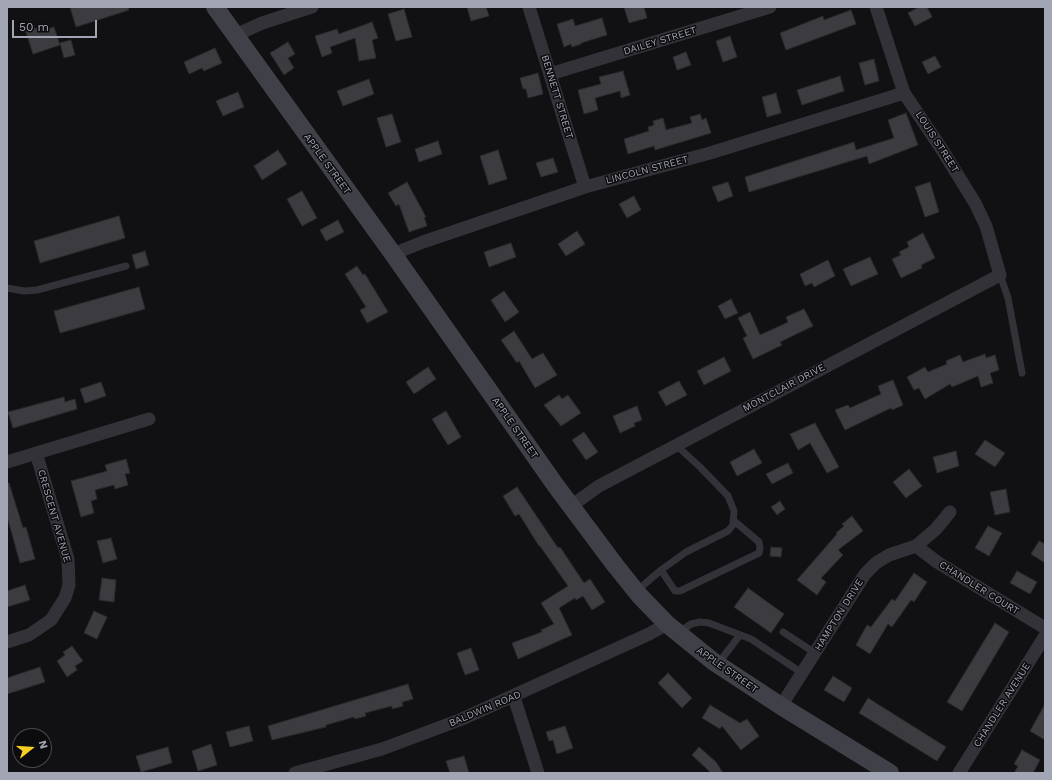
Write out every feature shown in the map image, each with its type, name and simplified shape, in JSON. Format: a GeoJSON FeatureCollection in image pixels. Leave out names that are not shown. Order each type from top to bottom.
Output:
{"type":"FeatureCollection","features":[{"type":"Feature","properties":{"kind":"street","name":"APPLE STREET"},"geometry":{"type":"LineString","coordinates":[[215,7],[393,254],[614,566],[640,596],[672,629],[717,664],[781,706],[890,773]]}},
{"type":"Feature","properties":{"kind":"street"},"geometry":{"type":"LineString","coordinates":[[236,35],[262,23],[312,7]]}},
{"type":"Feature","properties":{"kind":"street","name":"BENNETT STREET"},"geometry":{"type":"LineString","coordinates":[[529,7],[585,187]]}},
{"type":"Feature","properties":{"kind":"street","name":"DAILEY STREET"},"geometry":{"type":"LineString","coordinates":[[550,74],[734,12],[770,7]]}},
{"type":"Feature","properties":{"kind":"street","name":"LOUIS STREET"},"geometry":{"type":"LineString","coordinates":[[876,7],[904,93],[942,148],[976,203],[990,238],[1000,275]]}},
{"type":"Feature","properties":{"kind":"street","name":"LINCOLN STREET"},"geometry":{"type":"LineString","coordinates":[[393,254],[423,242],[585,187],[710,154],[904,93]]}},
{"type":"Feature","properties":{"kind":"street","name":"MONTCLAIR DRIVE"},"geometry":{"type":"LineString","coordinates":[[571,506],[599,486],[844,355],[1000,275]]}},
{"type":"Feature","properties":{"kind":"street"},"geometry":{"type":"LineString","coordinates":[[7,462],[149,419]]}},
{"type":"Feature","properties":{"kind":"street","name":"CRESCENT AVENUE"},"geometry":{"type":"LineString","coordinates":[[7,642],[28,635],[51,620],[65,598],[69,585],[68,559],[36,453]]}},
{"type":"Feature","properties":{"kind":"street","name":"HAMPTON DRIVE"},"geometry":{"type":"LineString","coordinates":[[781,706],[865,574],[889,555],[916,546],[936,530],[950,512]]}},
{"type":"Feature","properties":{"kind":"street","name":"CHANDLER COURT"},"geometry":{"type":"LineString","coordinates":[[916,546],[937,562],[1045,628]]}},
{"type":"Feature","properties":{"kind":"street","name":"BALDWIN ROAD"},"geometry":{"type":"LineString","coordinates":[[295,773],[356,757],[409,740],[514,697],[649,634],[672,629]]}},
{"type":"Feature","properties":{"kind":"street","name":"CHANDLER AVENUE"},"geometry":{"type":"LineString","coordinates":[[959,773],[1045,636]]}},
{"type":"Feature","properties":{"kind":"street"},"geometry":{"type":"LineString","coordinates":[[514,697],[538,773]]}},
{"type":"Feature","properties":{"kind":"lane"},"geometry":{"type":"LineString","coordinates":[[7,288],[24,291],[37,290],[126,266]]}},
{"type":"Feature","properties":{"kind":"lane"},"geometry":{"type":"LineString","coordinates":[[1000,275],[1008,298],[1022,373]]}},
{"type":"Feature","properties":{"kind":"lane"},"geometry":{"type":"LineString","coordinates":[[640,596],[640,588],[661,570],[686,552],[728,531],[733,525],[734,511],[728,496],[700,466],[676,445]]}},
{"type":"Feature","properties":{"kind":"lane"},"geometry":{"type":"LineString","coordinates":[[661,570],[675,591],[680,591],[759,553],[759,542],[733,520]]}},
{"type":"Feature","properties":{"kind":"lane"},"geometry":{"type":"LineString","coordinates":[[672,629],[700,622],[709,623],[751,639],[802,673]]}},
{"type":"Feature","properties":{"kind":"lane"},"geometry":{"type":"LineString","coordinates":[[783,632],[815,653]]}},
{"type":"Feature","properties":{"kind":"lane"},"geometry":{"type":"LineString","coordinates":[[717,664],[740,635]]}},
{"type":"Feature","properties":{"kind":"building"},"geometry":{"type":"Polygon","coordinates":[[[70,7],[128,7],[129,10],[76,27],[70,7]]]}},
{"type":"Feature","properties":{"kind":"building"},"geometry":{"type":"Polygon","coordinates":[[[467,7],[486,7],[489,16],[471,21],[467,7]]]}},
{"type":"Feature","properties":{"kind":"building"},"geometry":{"type":"Polygon","coordinates":[[[624,7],[644,7],[647,18],[629,23],[624,7]]]}},
{"type":"Feature","properties":{"kind":"building"},"geometry":{"type":"Polygon","coordinates":[[[919,7],[927,7],[932,17],[915,26],[908,13],[919,7]]]}},
{"type":"Feature","properties":{"kind":"building"},"geometry":{"type":"Polygon","coordinates":[[[404,9],[412,37],[396,41],[388,14],[404,9]]]}},
{"type":"Feature","properties":{"kind":"building"},"geometry":{"type":"Polygon","coordinates":[[[851,10],[856,24],[786,50],[780,33],[823,16],[824,20],[851,10]]]}},
{"type":"Feature","properties":{"kind":"building"},"geometry":{"type":"Polygon","coordinates":[[[602,18],[607,35],[572,47],[571,44],[564,47],[557,24],[573,19],[575,26],[602,18]]]}},
{"type":"Feature","properties":{"kind":"building"},"geometry":{"type":"Polygon","coordinates":[[[372,22],[378,38],[372,40],[376,58],[359,61],[355,38],[330,47],[332,53],[322,57],[315,36],[337,29],[339,34],[372,22]]]}},
{"type":"Feature","properties":{"kind":"building"},"geometry":{"type":"Polygon","coordinates":[[[34,26],[35,29],[42,26],[44,30],[54,27],[60,45],[33,54],[25,29],[34,26]]]}},
{"type":"Feature","properties":{"kind":"building"},"geometry":{"type":"Polygon","coordinates":[[[730,36],[737,57],[723,62],[716,41],[730,36]]]}},
{"type":"Feature","properties":{"kind":"building"},"geometry":{"type":"Polygon","coordinates":[[[71,40],[75,55],[64,58],[60,43],[71,40]]]}},
{"type":"Feature","properties":{"kind":"building"},"geometry":{"type":"Polygon","coordinates":[[[288,42],[295,54],[288,58],[294,68],[284,75],[270,53],[288,42]]]}},
{"type":"Feature","properties":{"kind":"building"},"geometry":{"type":"Polygon","coordinates":[[[215,48],[222,63],[204,71],[202,68],[189,74],[184,62],[215,48]]]}},
{"type":"Feature","properties":{"kind":"building"},"geometry":{"type":"Polygon","coordinates":[[[686,52],[691,65],[677,70],[673,57],[686,52]]]}},
{"type":"Feature","properties":{"kind":"building"},"geometry":{"type":"Polygon","coordinates":[[[935,56],[941,67],[928,74],[922,62],[935,56]]]}},
{"type":"Feature","properties":{"kind":"building"},"geometry":{"type":"Polygon","coordinates":[[[874,59],[879,81],[865,85],[859,63],[874,59]]]}},
{"type":"Feature","properties":{"kind":"building"},"geometry":{"type":"Polygon","coordinates":[[[623,71],[630,95],[621,98],[620,91],[595,98],[598,110],[584,114],[578,90],[601,84],[599,77],[623,71]]]}},
{"type":"Feature","properties":{"kind":"building"},"geometry":{"type":"Polygon","coordinates":[[[538,73],[543,94],[528,98],[526,89],[523,89],[520,78],[538,73]]]}},
{"type":"Feature","properties":{"kind":"building"},"geometry":{"type":"Polygon","coordinates":[[[840,76],[844,91],[802,105],[797,90],[840,76]]]}},
{"type":"Feature","properties":{"kind":"building"},"geometry":{"type":"Polygon","coordinates":[[[369,79],[374,94],[343,106],[337,91],[369,79]]]}},
{"type":"Feature","properties":{"kind":"building"},"geometry":{"type":"Polygon","coordinates":[[[238,92],[244,107],[223,116],[216,101],[238,92]]]}},
{"type":"Feature","properties":{"kind":"building"},"geometry":{"type":"Polygon","coordinates":[[[776,93],[781,113],[767,117],[762,97],[776,93]]]}},
{"type":"Feature","properties":{"kind":"building"},"geometry":{"type":"Polygon","coordinates":[[[906,113],[918,145],[869,164],[867,156],[749,192],[745,177],[854,142],[856,150],[894,138],[888,120],[906,113]]]}},
{"type":"Feature","properties":{"kind":"building"},"geometry":{"type":"Polygon","coordinates":[[[392,114],[401,142],[386,147],[377,118],[392,114]]]}},
{"type":"Feature","properties":{"kind":"building"},"geometry":{"type":"Polygon","coordinates":[[[700,114],[702,120],[706,118],[711,133],[655,150],[654,146],[628,154],[624,139],[649,131],[648,127],[654,125],[653,121],[663,118],[666,130],[692,123],[690,117],[700,114]]]}},
{"type":"Feature","properties":{"kind":"building"},"geometry":{"type":"Polygon","coordinates":[[[438,141],[442,154],[419,162],[415,149],[438,141]]]}},
{"type":"Feature","properties":{"kind":"building"},"geometry":{"type":"Polygon","coordinates":[[[278,150],[287,164],[262,180],[254,166],[278,150]]]}},
{"type":"Feature","properties":{"kind":"building"},"geometry":{"type":"Polygon","coordinates":[[[498,150],[507,179],[489,185],[480,156],[498,150]]]}},
{"type":"Feature","properties":{"kind":"building"},"geometry":{"type":"Polygon","coordinates":[[[553,158],[558,172],[541,177],[536,163],[553,158]]]}},
{"type":"Feature","properties":{"kind":"building"},"geometry":{"type":"Polygon","coordinates":[[[407,182],[426,217],[424,217],[427,226],[409,232],[399,204],[396,206],[388,193],[407,182]]]}},
{"type":"Feature","properties":{"kind":"building"},"geometry":{"type":"Polygon","coordinates":[[[728,182],[733,196],[718,202],[712,187],[728,182]]]}},
{"type":"Feature","properties":{"kind":"building"},"geometry":{"type":"Polygon","coordinates":[[[930,182],[939,212],[925,217],[915,187],[930,182]]]}},
{"type":"Feature","properties":{"kind":"building"},"geometry":{"type":"Polygon","coordinates":[[[302,191],[317,218],[302,226],[287,199],[302,191]]]}},
{"type":"Feature","properties":{"kind":"building"},"geometry":{"type":"Polygon","coordinates":[[[634,196],[641,210],[627,218],[619,204],[634,196]]]}},
{"type":"Feature","properties":{"kind":"building"},"geometry":{"type":"Polygon","coordinates":[[[119,216],[125,238],[40,263],[34,241],[119,216]]]}},
{"type":"Feature","properties":{"kind":"building"},"geometry":{"type":"Polygon","coordinates":[[[338,220],[344,232],[326,241],[320,230],[338,220]]]}},
{"type":"Feature","properties":{"kind":"building"},"geometry":{"type":"Polygon","coordinates":[[[577,231],[585,244],[566,256],[558,244],[577,231]]]}},
{"type":"Feature","properties":{"kind":"building"},"geometry":{"type":"Polygon","coordinates":[[[923,233],[935,258],[921,265],[922,268],[901,278],[892,259],[901,255],[899,252],[909,247],[907,242],[923,233]]]}},
{"type":"Feature","properties":{"kind":"building"},"geometry":{"type":"Polygon","coordinates":[[[511,243],[516,257],[489,267],[484,252],[511,243]]]}},
{"type":"Feature","properties":{"kind":"building"},"geometry":{"type":"Polygon","coordinates":[[[145,251],[149,265],[136,269],[132,255],[145,251]]]}},
{"type":"Feature","properties":{"kind":"building"},"geometry":{"type":"Polygon","coordinates":[[[870,257],[878,274],[851,286],[843,269],[870,257]]]}},
{"type":"Feature","properties":{"kind":"building"},"geometry":{"type":"Polygon","coordinates":[[[828,260],[835,276],[814,287],[812,283],[805,286],[800,274],[828,260]]]}},
{"type":"Feature","properties":{"kind":"building"},"geometry":{"type":"Polygon","coordinates":[[[357,266],[363,275],[365,274],[388,312],[367,323],[360,310],[366,307],[345,274],[357,266]]]}},
{"type":"Feature","properties":{"kind":"building"},"geometry":{"type":"Polygon","coordinates":[[[139,287],[145,309],[60,333],[54,311],[139,287]]]}},
{"type":"Feature","properties":{"kind":"building"},"geometry":{"type":"Polygon","coordinates":[[[504,291],[519,312],[505,322],[491,300],[504,291]]]}},
{"type":"Feature","properties":{"kind":"building"},"geometry":{"type":"Polygon","coordinates":[[[731,299],[738,313],[725,319],[718,306],[731,299]]]}},
{"type":"Feature","properties":{"kind":"building"},"geometry":{"type":"Polygon","coordinates":[[[804,309],[813,326],[780,342],[782,345],[753,359],[743,338],[747,336],[738,318],[750,312],[760,335],[788,322],[786,317],[804,309]]]}},
{"type":"Feature","properties":{"kind":"building"},"geometry":{"type":"Polygon","coordinates":[[[514,331],[532,359],[543,353],[557,375],[535,388],[519,361],[517,363],[501,340],[514,331]]]}},
{"type":"Feature","properties":{"kind":"building"},"geometry":{"type":"Polygon","coordinates":[[[985,354],[986,358],[995,355],[999,370],[990,373],[993,383],[981,387],[978,376],[952,387],[950,384],[925,399],[919,388],[914,390],[907,377],[925,367],[928,372],[947,364],[946,361],[960,355],[963,362],[985,354]]]}},
{"type":"Feature","properties":{"kind":"building"},"geometry":{"type":"Polygon","coordinates":[[[724,357],[731,371],[704,385],[697,371],[724,357]]]}},
{"type":"Feature","properties":{"kind":"building"},"geometry":{"type":"Polygon","coordinates":[[[428,367],[436,379],[414,394],[406,382],[428,367]]]}},
{"type":"Feature","properties":{"kind":"building"},"geometry":{"type":"Polygon","coordinates":[[[893,380],[903,405],[892,410],[891,408],[845,430],[835,410],[848,405],[850,408],[881,394],[878,386],[893,380]]]}},
{"type":"Feature","properties":{"kind":"building"},"geometry":{"type":"Polygon","coordinates":[[[679,381],[687,395],[666,406],[658,392],[679,381]]]}},
{"type":"Feature","properties":{"kind":"building"},"geometry":{"type":"Polygon","coordinates":[[[101,382],[106,396],[85,403],[80,389],[101,382]]]}},
{"type":"Feature","properties":{"kind":"building"},"geometry":{"type":"Polygon","coordinates":[[[559,395],[562,399],[568,395],[581,413],[561,426],[544,405],[559,395]]]}},
{"type":"Feature","properties":{"kind":"building"},"geometry":{"type":"Polygon","coordinates":[[[64,397],[65,402],[75,399],[77,409],[13,428],[8,412],[64,397]]]}},
{"type":"Feature","properties":{"kind":"building"},"geometry":{"type":"Polygon","coordinates":[[[637,406],[642,420],[634,423],[635,426],[620,433],[613,416],[637,406]]]}},
{"type":"Feature","properties":{"kind":"building"},"geometry":{"type":"Polygon","coordinates":[[[446,411],[461,437],[448,445],[432,419],[446,411]]]}},
{"type":"Feature","properties":{"kind":"building"},"geometry":{"type":"Polygon","coordinates":[[[815,423],[839,467],[827,473],[810,443],[798,450],[790,434],[815,423]]]}},
{"type":"Feature","properties":{"kind":"building"},"geometry":{"type":"Polygon","coordinates":[[[584,432],[598,452],[586,460],[572,440],[584,432]]]}},
{"type":"Feature","properties":{"kind":"building"},"geometry":{"type":"Polygon","coordinates":[[[985,440],[1005,453],[995,467],[975,454],[985,440]]]}},
{"type":"Feature","properties":{"kind":"building"},"geometry":{"type":"Polygon","coordinates":[[[754,449],[762,463],[737,476],[730,462],[754,449]]]}},
{"type":"Feature","properties":{"kind":"building"},"geometry":{"type":"Polygon","coordinates":[[[956,451],[959,466],[937,473],[933,457],[956,451]]]}},
{"type":"Feature","properties":{"kind":"building"},"geometry":{"type":"Polygon","coordinates":[[[126,459],[130,473],[125,474],[128,485],[115,489],[114,485],[95,490],[97,499],[91,501],[94,513],[81,517],[71,481],[107,471],[105,465],[126,459]]]}},
{"type":"Feature","properties":{"kind":"building"},"geometry":{"type":"Polygon","coordinates":[[[788,463],[793,473],[772,484],[766,474],[788,463]]]}},
{"type":"Feature","properties":{"kind":"building"},"geometry":{"type":"Polygon","coordinates":[[[909,469],[922,486],[906,498],[893,482],[909,469]]]}},
{"type":"Feature","properties":{"kind":"building"},"geometry":{"type":"Polygon","coordinates":[[[7,483],[9,483],[23,528],[26,527],[35,559],[20,563],[7,516],[7,483]]]}},
{"type":"Feature","properties":{"kind":"building"},"geometry":{"type":"Polygon","coordinates":[[[517,487],[558,548],[560,547],[584,583],[590,579],[605,602],[592,610],[583,596],[576,600],[575,598],[559,608],[572,635],[518,659],[512,643],[542,632],[541,630],[554,624],[541,603],[568,586],[539,546],[519,514],[515,516],[503,496],[517,487]]]}},
{"type":"Feature","properties":{"kind":"building"},"geometry":{"type":"Polygon","coordinates":[[[1006,489],[1010,512],[995,515],[990,492],[1006,489]]]}},
{"type":"Feature","properties":{"kind":"building"},"geometry":{"type":"Polygon","coordinates":[[[780,501],[785,509],[777,515],[771,507],[780,501]]]}},
{"type":"Feature","properties":{"kind":"building"},"geometry":{"type":"Polygon","coordinates":[[[852,516],[863,531],[838,550],[843,555],[821,578],[826,582],[817,595],[797,580],[837,534],[836,533],[844,526],[842,524],[852,516]]]}},
{"type":"Feature","properties":{"kind":"building"},"geometry":{"type":"Polygon","coordinates":[[[988,526],[1002,533],[989,556],[975,548],[988,526]]]}},
{"type":"Feature","properties":{"kind":"building"},"geometry":{"type":"Polygon","coordinates":[[[111,538],[117,559],[103,563],[97,541],[111,538]]]}},
{"type":"Feature","properties":{"kind":"building"},"geometry":{"type":"Polygon","coordinates":[[[1039,541],[1045,544],[1045,563],[1031,554],[1039,541]]]}},
{"type":"Feature","properties":{"kind":"building"},"geometry":{"type":"Polygon","coordinates":[[[771,547],[782,548],[781,557],[770,556],[771,547]]]}},
{"type":"Feature","properties":{"kind":"building"},"geometry":{"type":"Polygon","coordinates":[[[1017,571],[1037,582],[1030,594],[1010,583],[1017,571]]]}},
{"type":"Feature","properties":{"kind":"building"},"geometry":{"type":"Polygon","coordinates":[[[914,573],[927,582],[914,602],[911,600],[892,627],[888,624],[870,654],[856,645],[867,625],[871,627],[892,599],[895,601],[914,573]]]}},
{"type":"Feature","properties":{"kind":"building"},"geometry":{"type":"Polygon","coordinates":[[[102,578],[116,580],[114,602],[99,600],[102,578]]]}},
{"type":"Feature","properties":{"kind":"building"},"geometry":{"type":"Polygon","coordinates":[[[25,585],[30,600],[7,607],[7,591],[25,585]]]}},
{"type":"Feature","properties":{"kind":"building"},"geometry":{"type":"Polygon","coordinates":[[[748,588],[784,614],[771,633],[734,607],[748,588]]]}},
{"type":"Feature","properties":{"kind":"building"},"geometry":{"type":"Polygon","coordinates":[[[94,611],[107,617],[97,639],[84,633],[94,611]]]}},
{"type":"Feature","properties":{"kind":"building"},"geometry":{"type":"Polygon","coordinates":[[[995,623],[1009,632],[962,711],[947,702],[995,623]]]}},
{"type":"Feature","properties":{"kind":"building"},"geometry":{"type":"Polygon","coordinates":[[[72,646],[83,661],[75,666],[77,670],[67,677],[57,661],[65,655],[63,652],[72,646]]]}},
{"type":"Feature","properties":{"kind":"building"},"geometry":{"type":"Polygon","coordinates":[[[471,648],[479,670],[465,675],[457,653],[471,648]]]}},
{"type":"Feature","properties":{"kind":"building"},"geometry":{"type":"Polygon","coordinates":[[[40,667],[45,682],[7,694],[7,678],[40,667]]]}},
{"type":"Feature","properties":{"kind":"building"},"geometry":{"type":"Polygon","coordinates":[[[668,673],[692,698],[682,708],[658,683],[668,673]]]}},
{"type":"Feature","properties":{"kind":"building"},"geometry":{"type":"Polygon","coordinates":[[[833,676],[852,688],[844,702],[824,690],[833,676]]]}},
{"type":"Feature","properties":{"kind":"building"},"geometry":{"type":"Polygon","coordinates":[[[408,684],[413,699],[402,702],[403,706],[392,709],[392,706],[365,713],[366,716],[355,719],[354,717],[326,725],[326,727],[272,740],[268,726],[408,684]]]}},
{"type":"Feature","properties":{"kind":"building"},"geometry":{"type":"Polygon","coordinates":[[[868,698],[946,747],[937,761],[859,713],[868,698]]]}},
{"type":"Feature","properties":{"kind":"building"},"geometry":{"type":"Polygon","coordinates":[[[1045,704],[1045,740],[1030,731],[1045,704]]]}},
{"type":"Feature","properties":{"kind":"building"},"geometry":{"type":"Polygon","coordinates":[[[710,705],[740,723],[747,719],[759,736],[741,750],[722,726],[720,729],[702,718],[710,705]]]}},
{"type":"Feature","properties":{"kind":"building"},"geometry":{"type":"Polygon","coordinates":[[[249,726],[253,741],[230,747],[226,732],[249,726]]]}},
{"type":"Feature","properties":{"kind":"building"},"geometry":{"type":"Polygon","coordinates":[[[565,726],[573,748],[557,754],[553,740],[549,741],[546,732],[565,726]]]}},
{"type":"Feature","properties":{"kind":"building"},"geometry":{"type":"Polygon","coordinates":[[[211,744],[217,765],[198,771],[192,751],[211,744]]]}},
{"type":"Feature","properties":{"kind":"building"},"geometry":{"type":"Polygon","coordinates":[[[168,747],[172,763],[141,772],[136,756],[168,747]]]}},
{"type":"Feature","properties":{"kind":"building"},"geometry":{"type":"Polygon","coordinates":[[[699,747],[716,762],[723,773],[711,773],[692,755],[699,747]]]}},
{"type":"Feature","properties":{"kind":"building"},"geometry":{"type":"Polygon","coordinates":[[[1022,750],[1040,760],[1033,773],[1014,773],[1018,766],[1014,764],[1022,750]]]}},
{"type":"Feature","properties":{"kind":"building"},"geometry":{"type":"Polygon","coordinates":[[[464,756],[469,773],[450,773],[446,761],[464,756]]]}}]}
